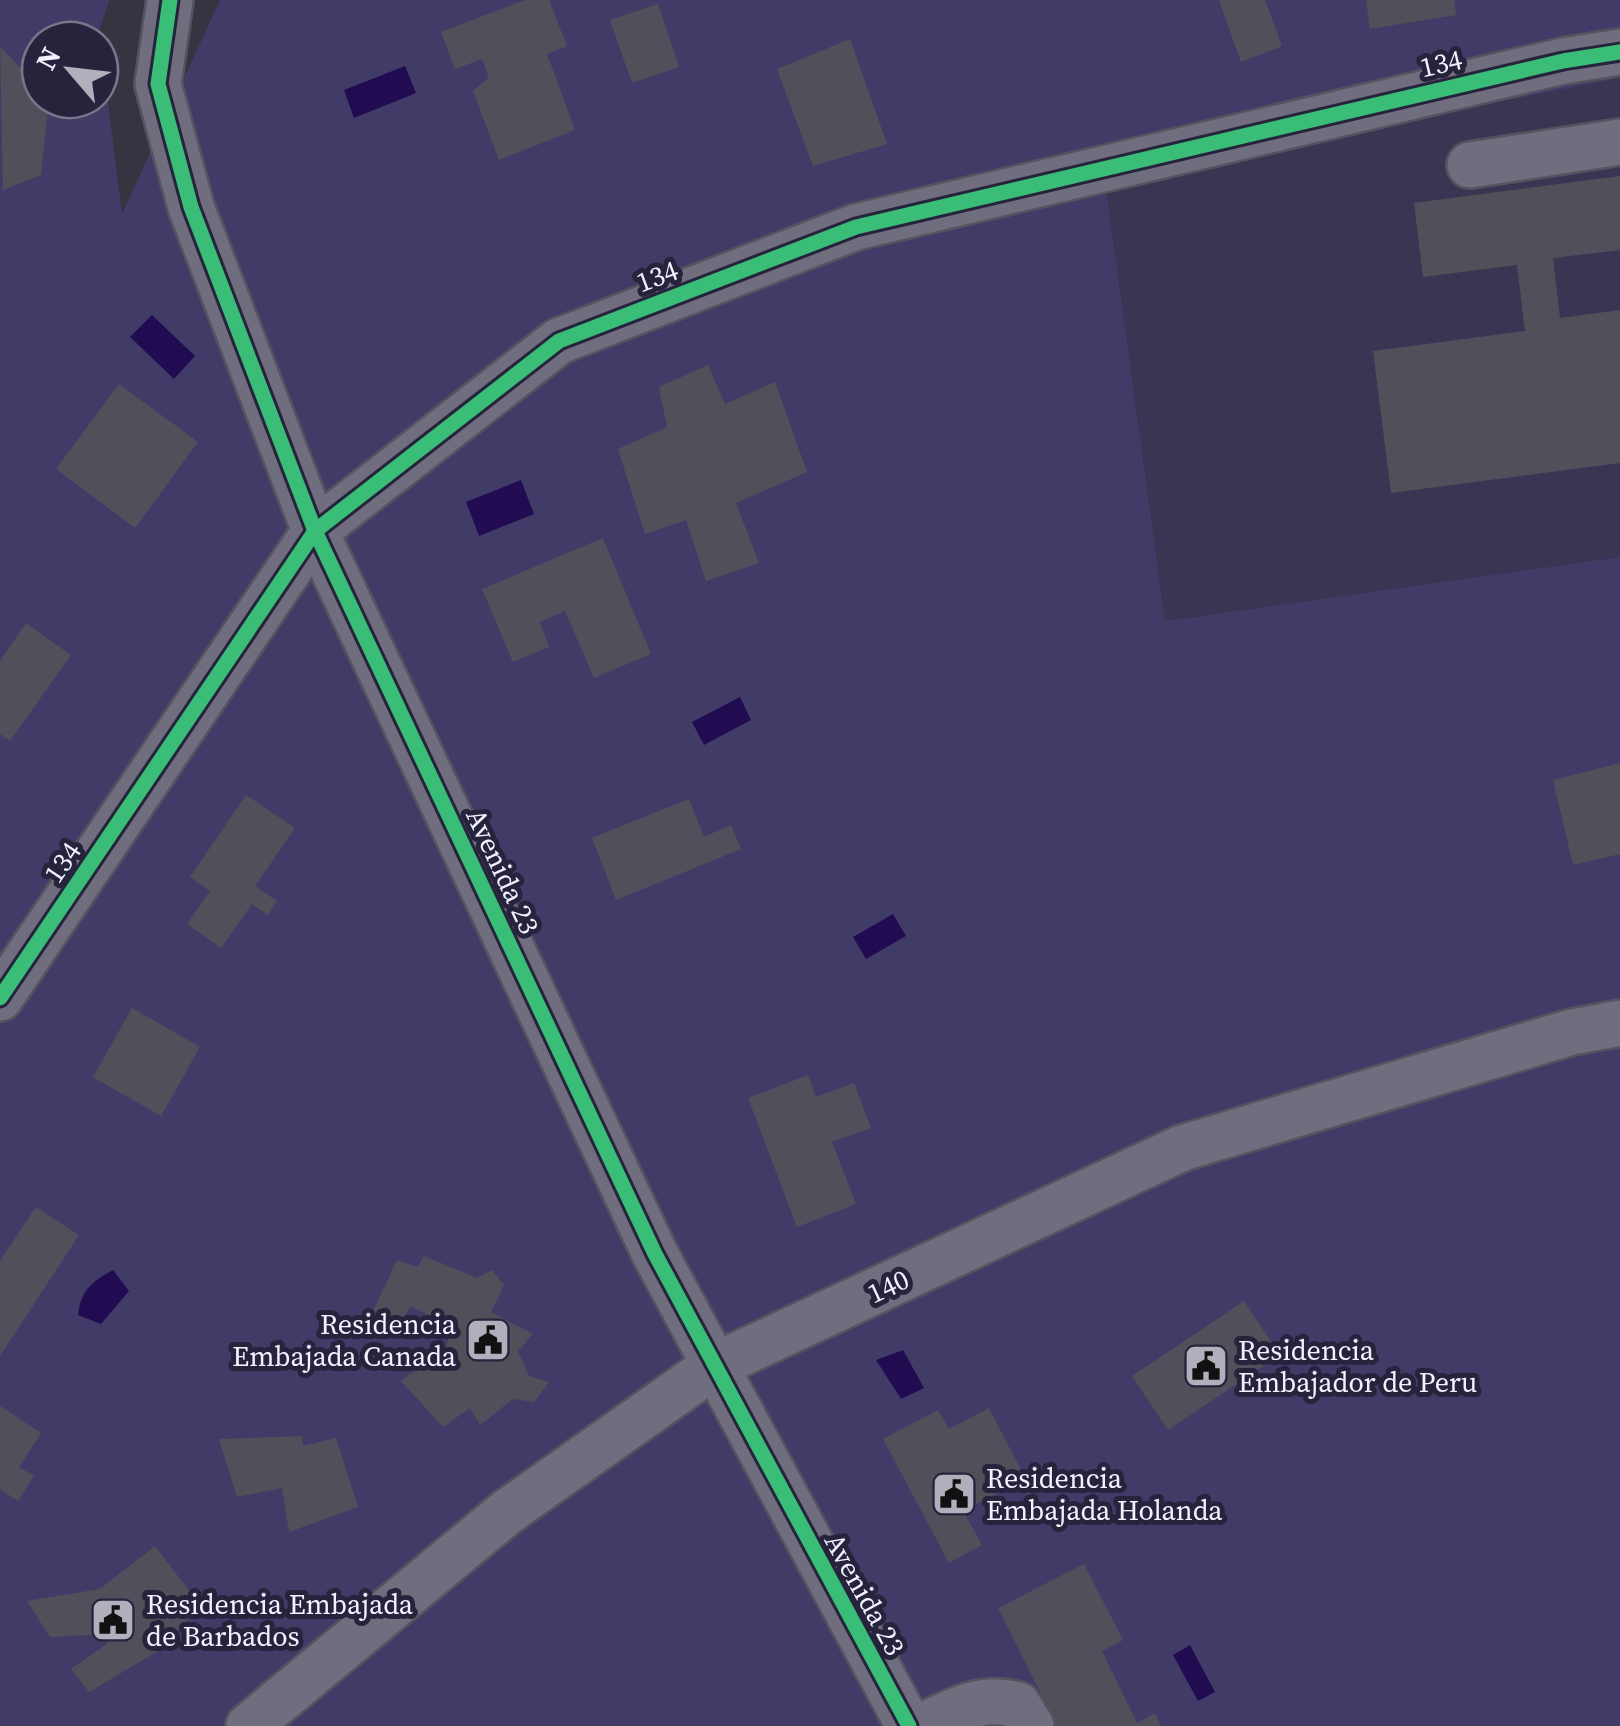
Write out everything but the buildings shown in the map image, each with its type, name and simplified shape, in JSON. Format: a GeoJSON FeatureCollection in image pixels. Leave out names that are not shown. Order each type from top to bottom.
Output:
{"type":"FeatureCollection","features":[{"type":"Feature","properties":{"kind":"street","name":"Avenida 23"},"geometry":{"type":"LineString","coordinates":[[170,0],[158,84],[191,207],[315,531],[656,1254],[908,1726]]}},
{"type":"Feature","properties":{"kind":"street","name":"134"},"geometry":{"type":"LineString","coordinates":[[0,998],[315,531],[559,341],[856,227],[1563,60],[1620,52]]}},
{"type":"Feature","properties":{"kind":"street"},"geometry":{"type":"LineString","coordinates":[[1470,165],[1620,142]]}},
{"type":"Feature","properties":{"kind":"street","name":"140"},"geometry":{"type":"LineString","coordinates":[[249,1726],[507,1512],[714,1366],[1182,1148],[1572,1032],[1620,1023]]}},
{"type":"Feature","properties":{"kind":"street"},"geometry":{"type":"LineString","coordinates":[[922,1726],[965,1704],[999,1700],[1018,1705],[1030,1726]]}},
{"type":"Feature","properties":{"kind":"shaded area"},"geometry":{"type":"Polygon","coordinates":[[[0,0],[109,0],[103,20],[20,20],[20,120],[110,120],[122,214],[220,0],[1620,0],[1620,78],[1105,180],[1165,621],[1620,557],[1620,1726],[0,1726],[0,0]]]}},
{"type":"Feature","properties":{"kind":"shaded area"},"geometry":{"type":"Polygon","coordinates":[[[405,66],[416,93],[354,118],[344,90],[405,66]]]}},
{"type":"Feature","properties":{"kind":"shaded area"},"geometry":{"type":"Polygon","coordinates":[[[1620,78],[1620,557],[1165,621],[1105,179],[1620,78]]]}},
{"type":"Feature","properties":{"kind":"shaded area"},"geometry":{"type":"Polygon","coordinates":[[[152,315],[195,356],[174,379],[130,337],[152,315]]]}},
{"type":"Feature","properties":{"kind":"shaded area"},"geometry":{"type":"Polygon","coordinates":[[[521,480],[534,514],[479,536],[466,502],[521,480]]]}},
{"type":"Feature","properties":{"kind":"shaded area"},"geometry":{"type":"Polygon","coordinates":[[[740,697],[751,720],[704,745],[692,722],[740,697]]]}},
{"type":"Feature","properties":{"kind":"shaded area"},"geometry":{"type":"Polygon","coordinates":[[[893,914],[906,936],[866,959],[853,937],[893,914]]]}},
{"type":"Feature","properties":{"kind":"shaded area"},"geometry":{"type":"Polygon","coordinates":[[[113,1270],[129,1291],[101,1324],[78,1315],[88,1288],[113,1270]]]}},
{"type":"Feature","properties":{"kind":"shaded area"},"geometry":{"type":"Polygon","coordinates":[[[903,1350],[924,1388],[901,1399],[876,1360],[903,1350]]]}},
{"type":"Feature","properties":{"kind":"shaded area"},"geometry":{"type":"Polygon","coordinates":[[[1190,1645],[1215,1692],[1198,1701],[1173,1655],[1190,1645]]]}},
{"type":"Feature","properties":{"kind":"cycle path"},"geometry":{"type":"LineString","coordinates":[[170,0],[158,84],[191,207],[315,531],[655,1254],[909,1726]]}},
{"type":"Feature","properties":{"kind":"cycle path"},"geometry":{"type":"LineString","coordinates":[[0,998],[315,531],[559,341],[856,227],[1563,61],[1620,52]]}},
{"type":"Feature","properties":{"kind":"place","name":"Residencia Embajada Canada"},"geometry":{"type":"Point","coordinates":[488,1340]}},
{"type":"Feature","properties":{"kind":"place","name":"Residencia Embajador de Peru"},"geometry":{"type":"Point","coordinates":[1206,1366]}},
{"type":"Feature","properties":{"kind":"place","name":"Residencia Embajada Holanda"},"geometry":{"type":"Point","coordinates":[954,1494]}},
{"type":"Feature","properties":{"kind":"place","name":"Residencia Embajada de Barbados"},"geometry":{"type":"Point","coordinates":[113,1620]}}]}
